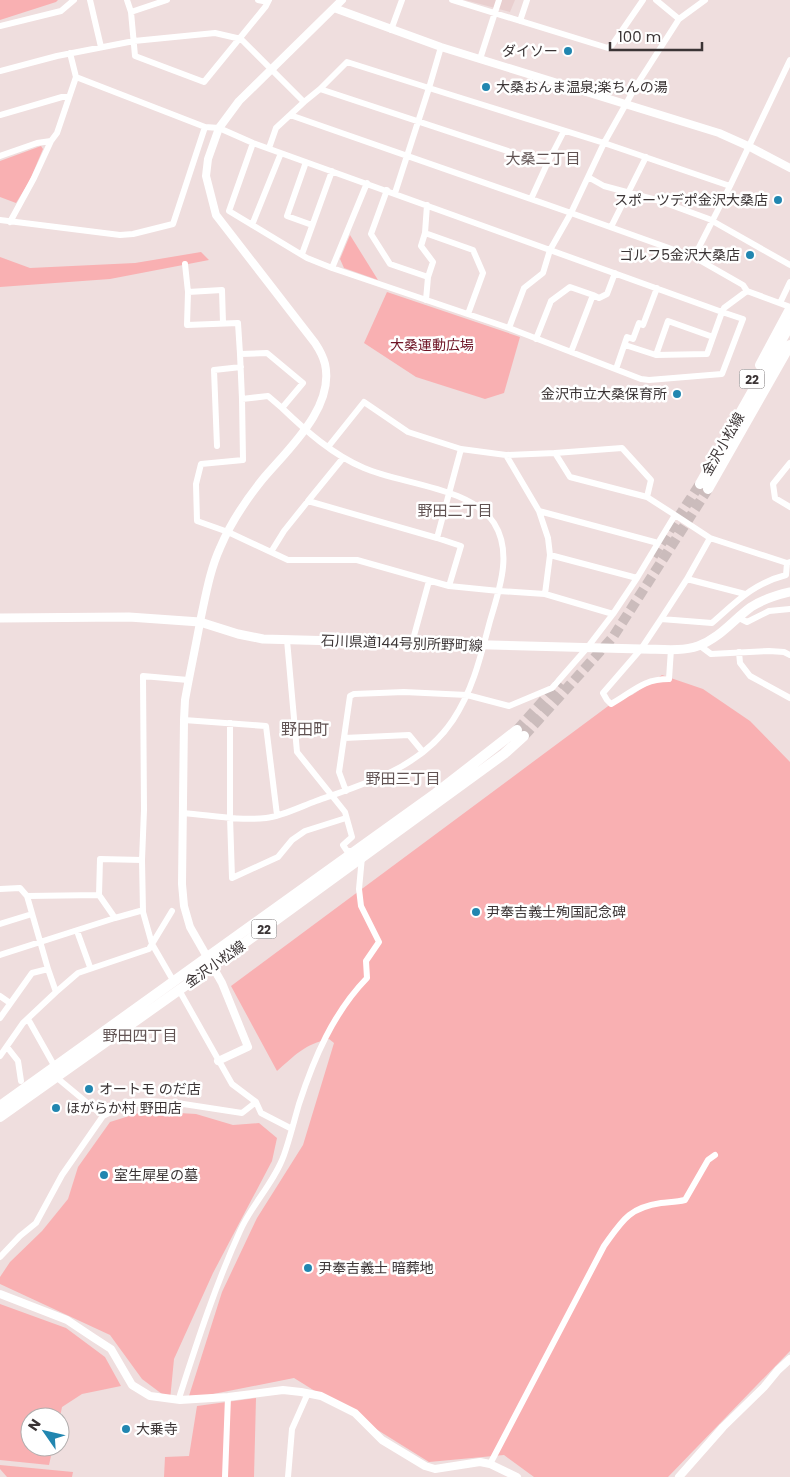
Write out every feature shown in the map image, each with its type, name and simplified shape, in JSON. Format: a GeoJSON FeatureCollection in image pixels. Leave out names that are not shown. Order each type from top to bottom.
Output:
{"type":"FeatureCollection","features":[{"type":"Feature","properties":{"kind":"main road","name":"22"},"geometry":{"type":"LineString","coordinates":[[720,449],[739,405],[790,309]]}},
{"type":"Feature","properties":{"kind":"main road","name":"金沢小松線"},"geometry":{"type":"LineString","coordinates":[[790,325],[720,449],[704,486],[723,463],[790,345]]}},
{"type":"Feature","properties":{"kind":"main road","name":"22"},"geometry":{"type":"LineString","coordinates":[[723,463],[752,422],[790,358]]}},
{"type":"Feature","properties":{"kind":"main road","name":"石川県道144号別所野町線"},"geometry":{"type":"LineString","coordinates":[[0,618],[128,617],[200,622],[238,634],[263,639],[641,650],[684,649],[699,646],[716,637],[751,607],[765,600],[790,592]]}},
{"type":"Feature","properties":{"kind":"main road","name":"金沢小松線"},"geometry":{"type":"LineString","coordinates":[[0,1117],[56,1072],[360,854],[504,754],[521,733]]}},
{"type":"Feature","properties":{"kind":"main road","name":"金沢小松線"},"geometry":{"type":"LineString","coordinates":[[0,1106],[56,1072]]}},
{"type":"Feature","properties":{"kind":"street"},"geometry":{"type":"LineString","coordinates":[[0,26],[61,10],[74,0]]}},
{"type":"Feature","properties":{"kind":"street"},"geometry":{"type":"LineString","coordinates":[[90,0],[101,47]]}},
{"type":"Feature","properties":{"kind":"street"},"geometry":{"type":"LineString","coordinates":[[127,0],[131,12],[135,56],[204,82],[241,39],[268,1],[258,0]]}},
{"type":"Feature","properties":{"kind":"street"},"geometry":{"type":"LineString","coordinates":[[131,12],[167,0]]}},
{"type":"Feature","properties":{"kind":"street"},"geometry":{"type":"LineString","coordinates":[[218,1061],[248,1047],[210,962],[190,927],[184,906],[182,884],[184,720],[188,680],[210,578],[220,548],[228,532],[262,480],[305,430],[319,405],[326,383],[324,363],[315,343],[216,215],[206,176],[208,159],[219,128],[239,101],[342,0]]}},
{"type":"Feature","properties":{"kind":"street"},"geometry":{"type":"LineString","coordinates":[[391,30],[402,0]]}},
{"type":"Feature","properties":{"kind":"street"},"geometry":{"type":"LineString","coordinates":[[452,0],[608,48],[612,46],[643,0]]}},
{"type":"Feature","properties":{"kind":"street"},"geometry":{"type":"LineString","coordinates":[[480,59],[499,0]]}},
{"type":"Feature","properties":{"kind":"street"},"geometry":{"type":"LineString","coordinates":[[520,21],[527,0]]}},
{"type":"Feature","properties":{"kind":"street"},"geometry":{"type":"LineString","coordinates":[[656,0],[679,19]]}},
{"type":"Feature","properties":{"kind":"street"},"geometry":{"type":"LineString","coordinates":[[509,328],[524,288],[543,272],[550,250],[571,213],[604,143],[627,104],[679,19],[705,0]]}},
{"type":"Feature","properties":{"kind":"street"},"geometry":{"type":"LineString","coordinates":[[334,8],[441,47],[719,133],[790,168]]}},
{"type":"Feature","properties":{"kind":"street"},"geometry":{"type":"LineString","coordinates":[[0,71],[70,53],[134,41],[215,33],[241,39],[304,102]]}},
{"type":"Feature","properties":{"kind":"street"},"geometry":{"type":"LineString","coordinates":[[395,193],[441,47]]}},
{"type":"Feature","properties":{"kind":"street"},"geometry":{"type":"LineString","coordinates":[[10,222],[34,178],[51,141],[57,133],[76,78],[70,53]]}},
{"type":"Feature","properties":{"kind":"street"},"geometry":{"type":"LineString","coordinates":[[694,257],[790,60]]}},
{"type":"Feature","properties":{"kind":"street"},"geometry":{"type":"LineString","coordinates":[[268,148],[276,128],[320,89],[346,62],[604,143],[730,186]]}},
{"type":"Feature","properties":{"kind":"street"},"geometry":{"type":"LineString","coordinates":[[76,78],[205,127],[219,128],[253,143],[743,319],[722,374],[641,379],[509,328],[332,268],[302,254],[229,211],[253,143]]}},
{"type":"Feature","properties":{"kind":"street"},"geometry":{"type":"LineString","coordinates":[[320,89],[547,164]]}},
{"type":"Feature","properties":{"kind":"street"},"geometry":{"type":"LineString","coordinates":[[0,115],[62,97],[69,97]]}},
{"type":"Feature","properties":{"kind":"street"},"geometry":{"type":"LineString","coordinates":[[290,115],[694,257],[743,285],[747,291],[780,303],[790,309]]}},
{"type":"Feature","properties":{"kind":"street"},"geometry":{"type":"LineString","coordinates":[[0,220],[120,235],[134,234],[174,224],[205,127]]}},
{"type":"Feature","properties":{"kind":"street"},"geometry":{"type":"LineString","coordinates":[[531,199],[564,131]]}},
{"type":"Feature","properties":{"kind":"street"},"geometry":{"type":"LineString","coordinates":[[0,156],[51,141]]}},
{"type":"Feature","properties":{"kind":"street"},"geometry":{"type":"LineString","coordinates":[[252,225],[281,153]]}},
{"type":"Feature","properties":{"kind":"street"},"geometry":{"type":"LineString","coordinates":[[611,227],[646,157]]}},
{"type":"Feature","properties":{"kind":"street"},"geometry":{"type":"LineString","coordinates":[[306,162],[287,216],[312,225]]}},
{"type":"Feature","properties":{"kind":"street"},"geometry":{"type":"LineString","coordinates":[[302,254],[332,170]]}},
{"type":"Feature","properties":{"kind":"street"},"geometry":{"type":"LineString","coordinates":[[588,178],[604,186],[660,201],[712,221],[790,264]]}},
{"type":"Feature","properties":{"kind":"street"},"geometry":{"type":"LineString","coordinates":[[332,268],[367,183]]}},
{"type":"Feature","properties":{"kind":"street"},"geometry":{"type":"LineString","coordinates":[[387,190],[371,234],[390,264],[428,277]]}},
{"type":"Feature","properties":{"kind":"street"},"geometry":{"type":"LineString","coordinates":[[426,300],[428,277],[432,262],[421,246],[425,233],[427,205]]}},
{"type":"Feature","properties":{"kind":"street"},"geometry":{"type":"LineString","coordinates":[[425,233],[473,250],[483,273],[468,314]]}},
{"type":"Feature","properties":{"kind":"street"},"geometry":{"type":"LineString","coordinates":[[185,264],[188,292],[187,324],[238,323],[240,354],[243,460],[201,464],[196,484],[197,520],[288,560],[357,560],[449,586],[545,594],[613,614]]}},
{"type":"Feature","properties":{"kind":"street"},"geometry":{"type":"LineString","coordinates":[[536,338],[551,301],[570,287],[599,298],[607,294],[614,273]]}},
{"type":"Feature","properties":{"kind":"street"},"geometry":{"type":"LineString","coordinates":[[780,303],[790,282]]}},
{"type":"Feature","properties":{"kind":"street"},"geometry":{"type":"LineString","coordinates":[[616,369],[627,337],[633,339],[639,323],[643,325],[657,288]]}},
{"type":"Feature","properties":{"kind":"street"},"geometry":{"type":"LineString","coordinates":[[188,292],[222,290],[223,323]]}},
{"type":"Feature","properties":{"kind":"street"},"geometry":{"type":"LineString","coordinates":[[625,345],[656,355],[706,354],[724,308],[747,291]]}},
{"type":"Feature","properties":{"kind":"street"},"geometry":{"type":"LineString","coordinates":[[571,352],[593,295]]}},
{"type":"Feature","properties":{"kind":"street"},"geometry":{"type":"LineString","coordinates":[[656,355],[668,321],[713,337]]}},
{"type":"Feature","properties":{"kind":"street"},"geometry":{"type":"LineString","coordinates":[[240,354],[267,352],[303,383],[282,408]]}},
{"type":"Feature","properties":{"kind":"street"},"geometry":{"type":"LineString","coordinates":[[217,446],[214,370],[240,367]]}},
{"type":"Feature","properties":{"kind":"street"},"geometry":{"type":"LineString","coordinates":[[183,813],[250,819],[269,818],[346,791],[408,764],[445,731],[467,695],[502,580],[502,540],[494,523],[484,511],[468,500],[365,469],[343,458],[305,430],[268,396],[242,399]]}},
{"type":"Feature","properties":{"kind":"street"},"geometry":{"type":"LineString","coordinates":[[328,447],[364,402],[408,432],[461,449],[506,455],[622,448],[650,480],[647,497]]}},
{"type":"Feature","properties":{"kind":"street"},"geometry":{"type":"LineString","coordinates":[[437,538],[461,449]]}},
{"type":"Feature","properties":{"kind":"street"},"geometry":{"type":"LineString","coordinates":[[555,453],[570,477],[647,497],[710,538],[789,562],[786,575],[769,580],[745,594],[712,623],[661,619]]}},
{"type":"Feature","properties":{"kind":"street"},"geometry":{"type":"LineString","coordinates":[[506,455],[539,511],[548,538],[550,555],[545,594]]}},
{"type":"Feature","properties":{"kind":"street"},"geometry":{"type":"LineString","coordinates":[[271,552],[284,531],[343,458]]}},
{"type":"Feature","properties":{"kind":"street"},"geometry":{"type":"LineString","coordinates":[[789,465],[773,484],[775,498],[790,508]]}},
{"type":"Feature","properties":{"kind":"street"},"geometry":{"type":"LineString","coordinates":[[308,501],[461,546],[449,586]]}},
{"type":"Feature","properties":{"kind":"street"},"geometry":{"type":"LineString","coordinates":[[539,511],[658,543]]}},
{"type":"Feature","properties":{"kind":"street"},"geometry":{"type":"LineString","coordinates":[[346,791],[339,772],[350,696],[354,694],[404,692],[467,695],[508,706],[552,688],[587,648],[613,614],[675,515]]}},
{"type":"Feature","properties":{"kind":"street"},"geometry":{"type":"LineString","coordinates":[[671,649],[669,679],[646,682],[611,704],[607,700],[604,693],[641,650],[687,579],[710,538]]}},
{"type":"Feature","properties":{"kind":"street"},"geometry":{"type":"LineString","coordinates":[[550,555],[637,578]]}},
{"type":"Feature","properties":{"kind":"street"},"geometry":{"type":"LineString","coordinates":[[687,579],[745,594]]}},
{"type":"Feature","properties":{"kind":"street"},"geometry":{"type":"LineString","coordinates":[[412,643],[430,580]]}},
{"type":"Feature","properties":{"kind":"street"},"geometry":{"type":"LineString","coordinates":[[739,618],[746,622],[769,611],[790,609]]}},
{"type":"Feature","properties":{"kind":"street"},"geometry":{"type":"LineString","coordinates":[[180,1400],[198,1337],[240,1229],[276,1172],[284,1155],[318,1052],[332,1023],[351,995],[367,978],[366,961],[379,942],[361,906],[359,889],[360,854],[347,852],[342,845],[352,837],[345,812],[330,796],[297,752],[287,640]]}},
{"type":"Feature","properties":{"kind":"street"},"geometry":{"type":"LineString","coordinates":[[699,646],[710,654],[769,651],[784,652],[790,655]]}},
{"type":"Feature","properties":{"kind":"street"},"geometry":{"type":"LineString","coordinates":[[739,652],[740,664],[750,676],[790,698]]}},
{"type":"Feature","properties":{"kind":"street"},"geometry":{"type":"LineString","coordinates":[[188,680],[143,676],[143,912],[152,944],[232,1084],[256,1102],[261,1113],[292,1129]]}},
{"type":"Feature","properties":{"kind":"street"},"geometry":{"type":"LineString","coordinates":[[184,720],[266,726],[277,815]]}},
{"type":"Feature","properties":{"kind":"street"},"geometry":{"type":"LineString","coordinates":[[230,723],[232,878],[278,857],[292,840],[305,831],[346,818]]}},
{"type":"Feature","properties":{"kind":"street"},"geometry":{"type":"LineString","coordinates":[[344,738],[409,735],[423,752]]}},
{"type":"Feature","properties":{"kind":"street"},"geometry":{"type":"LineString","coordinates":[[115,918],[98,895],[100,859],[142,860]]}},
{"type":"Feature","properties":{"kind":"street"},"geometry":{"type":"LineString","coordinates":[[0,889],[20,888],[26,896],[56,992]]}},
{"type":"Feature","properties":{"kind":"street"},"geometry":{"type":"LineString","coordinates":[[26,896],[98,895]]}},
{"type":"Feature","properties":{"kind":"street"},"geometry":{"type":"LineString","coordinates":[[0,955],[140,910],[143,912]]}},
{"type":"Feature","properties":{"kind":"street"},"geometry":{"type":"LineString","coordinates":[[0,1056],[28,1019],[78,972],[149,949],[172,911]]}},
{"type":"Feature","properties":{"kind":"street"},"geometry":{"type":"LineString","coordinates":[[0,924],[32,914]]}},
{"type":"Feature","properties":{"kind":"street"},"geometry":{"type":"LineString","coordinates":[[77,931],[90,967]]}},
{"type":"Feature","properties":{"kind":"street"},"geometry":{"type":"LineString","coordinates":[[0,1018],[32,973],[48,969]]}},
{"type":"Feature","properties":{"kind":"street"},"geometry":{"type":"LineString","coordinates":[[0,996],[10,1003]]}},
{"type":"Feature","properties":{"kind":"street"},"geometry":{"type":"LineString","coordinates":[[28,1019],[56,1072],[103,1116]]}},
{"type":"Feature","properties":{"kind":"street"},"geometry":{"type":"LineString","coordinates":[[7,1047],[18,1061],[21,1081]]}},
{"type":"Feature","properties":{"kind":"street"},"geometry":{"type":"LineString","coordinates":[[0,1257],[20,1236],[36,1223],[62,1175],[103,1116],[129,1102],[177,1103],[242,1113],[256,1102]]}},
{"type":"Feature","properties":{"kind":"street"},"geometry":{"type":"LineString","coordinates":[[490,1464],[600,1253],[623,1220],[630,1213],[645,1206],[685,1200],[708,1160],[715,1155]]}},
{"type":"Feature","properties":{"kind":"street"},"geometry":{"type":"LineString","coordinates":[[0,1294],[67,1320],[111,1350],[132,1385],[150,1396],[180,1400],[277,1391],[308,1393],[333,1401],[355,1413],[382,1440],[426,1466],[435,1469],[480,1462],[490,1464],[517,1477]]}},
{"type":"Feature","properties":{"kind":"street"},"geometry":{"type":"LineString","coordinates":[[679,1477],[723,1427],[790,1359]]}},
{"type":"Feature","properties":{"kind":"street"},"geometry":{"type":"LineString","coordinates":[[288,1477],[292,1429],[308,1393]]}},
{"type":"Feature","properties":{"kind":"street"},"geometry":{"type":"LineString","coordinates":[[225,1477],[228,1397]]}},
{"type":"Feature","properties":{"kind":"shaded area"},"geometry":{"type":"Polygon","coordinates":[[[465,0],[515,0],[510,12],[465,0]]]}},
{"type":"Feature","properties":{"kind":"green space"},"geometry":{"type":"Polygon","coordinates":[[[0,0],[58,0],[0,20],[0,0]]]}},
{"type":"Feature","properties":{"kind":"green space"},"geometry":{"type":"Polygon","coordinates":[[[41,146],[43,149],[29,182],[16,203],[0,197],[0,161],[41,146]]]}},
{"type":"Feature","properties":{"kind":"green space"},"geometry":{"type":"Polygon","coordinates":[[[350,235],[378,280],[344,268],[340,259],[350,235]]]}},
{"type":"Feature","properties":{"kind":"green space"},"geometry":{"type":"Polygon","coordinates":[[[201,252],[209,260],[110,279],[0,287],[0,257],[30,268],[135,263],[201,252]]]}},
{"type":"Feature","properties":{"kind":"green space","name":"大桑運動広場"},"geometry":{"type":"Polygon","coordinates":[[[387,292],[520,337],[504,393],[485,399],[416,377],[364,343],[387,292]]]}},
{"type":"Feature","properties":{"kind":"green space"},"geometry":{"type":"Polygon","coordinates":[[[662,675],[703,689],[750,721],[790,762],[790,1351],[668,1477],[534,1477],[504,1455],[429,1462],[294,1378],[188,1399],[222,1292],[257,1218],[303,1145],[334,1043],[329,1039],[313,1044],[300,1051],[277,1071],[231,986],[619,698],[632,695],[662,675]]]}},
{"type":"Feature","properties":{"kind":"green space"},"geometry":{"type":"Polygon","coordinates":[[[145,1111],[196,1114],[233,1125],[259,1123],[277,1138],[272,1161],[213,1273],[174,1359],[170,1400],[142,1379],[110,1335],[0,1284],[0,1277],[10,1262],[42,1231],[68,1199],[78,1167],[110,1122],[145,1111]]]}},
{"type":"Feature","properties":{"kind":"green space"},"geometry":{"type":"Polygon","coordinates":[[[0,1304],[66,1328],[105,1357],[121,1386],[82,1394],[62,1407],[20,1407],[20,1457],[51,1457],[49,1465],[0,1460],[0,1304]]]}},
{"type":"Feature","properties":{"kind":"green space"},"geometry":{"type":"Polygon","coordinates":[[[256,1398],[254,1477],[164,1477],[165,1457],[189,1456],[197,1406],[256,1398]]]}},
{"type":"Feature","properties":{"kind":"green space"},"geometry":{"type":"Polygon","coordinates":[[[0,1465],[73,1472],[72,1477],[7,1477],[0,1469],[0,1465]]]}},
{"type":"Feature","properties":{"kind":"tunnel"},"geometry":{"type":"LineString","coordinates":[[653,556],[700,484]]}},
{"type":"Feature","properties":{"kind":"tunnel"},"geometry":{"type":"LineString","coordinates":[[524,736],[613,637],[708,489]]}},
{"type":"Feature","properties":{"kind":"tunnel"},"geometry":{"type":"LineString","coordinates":[[517,730],[560,682]]}},
{"type":"Feature","properties":{"kind":"place","name":"ダイソー"},"geometry":{"type":"Point","coordinates":[568,51]}},
{"type":"Feature","properties":{"kind":"place","name":"大桑おんま温泉;楽ちんの湯"},"geometry":{"type":"Point","coordinates":[486,87]}},
{"type":"Feature","properties":{"kind":"place","name":"スポーツデポ金沢大桑店"},"geometry":{"type":"Point","coordinates":[778,200]}},
{"type":"Feature","properties":{"kind":"place","name":"ゴルフ5金沢大桑店"},"geometry":{"type":"Point","coordinates":[750,255]}},
{"type":"Feature","properties":{"kind":"place","name":"金沢市立大桑保育所"},"geometry":{"type":"Point","coordinates":[677,394]}},
{"type":"Feature","properties":{"kind":"place","name":"尹奉吉義士殉国記念碑"},"geometry":{"type":"Point","coordinates":[476,912]}},
{"type":"Feature","properties":{"kind":"place","name":"オートモ のだ店"},"geometry":{"type":"Point","coordinates":[89,1089]}},
{"type":"Feature","properties":{"kind":"place","name":"ほがらか村 野田店"},"geometry":{"type":"Point","coordinates":[56,1108]}},
{"type":"Feature","properties":{"kind":"place","name":"室生犀星の墓"},"geometry":{"type":"Point","coordinates":[104,1175]}},
{"type":"Feature","properties":{"kind":"place","name":"尹奉吉義士 暗葬地"},"geometry":{"type":"Point","coordinates":[308,1268]}},
{"type":"Feature","properties":{"kind":"place","name":"大乗寺"},"geometry":{"type":"Point","coordinates":[126,1429]}},
{"type":"Feature","properties":{"kind":"district","name":"大桑二丁目"},"geometry":{"type":"Point","coordinates":[543,158]}},
{"type":"Feature","properties":{"kind":"district","name":"野田二丁目"},"geometry":{"type":"Point","coordinates":[455,510]}},
{"type":"Feature","properties":{"kind":"district","name":"野田町"},"geometry":{"type":"Point","coordinates":[305,729]}},
{"type":"Feature","properties":{"kind":"district","name":"野田三丁目"},"geometry":{"type":"Point","coordinates":[403,778]}},
{"type":"Feature","properties":{"kind":"district","name":"野田四丁目"},"geometry":{"type":"Point","coordinates":[140,1035]}}]}
